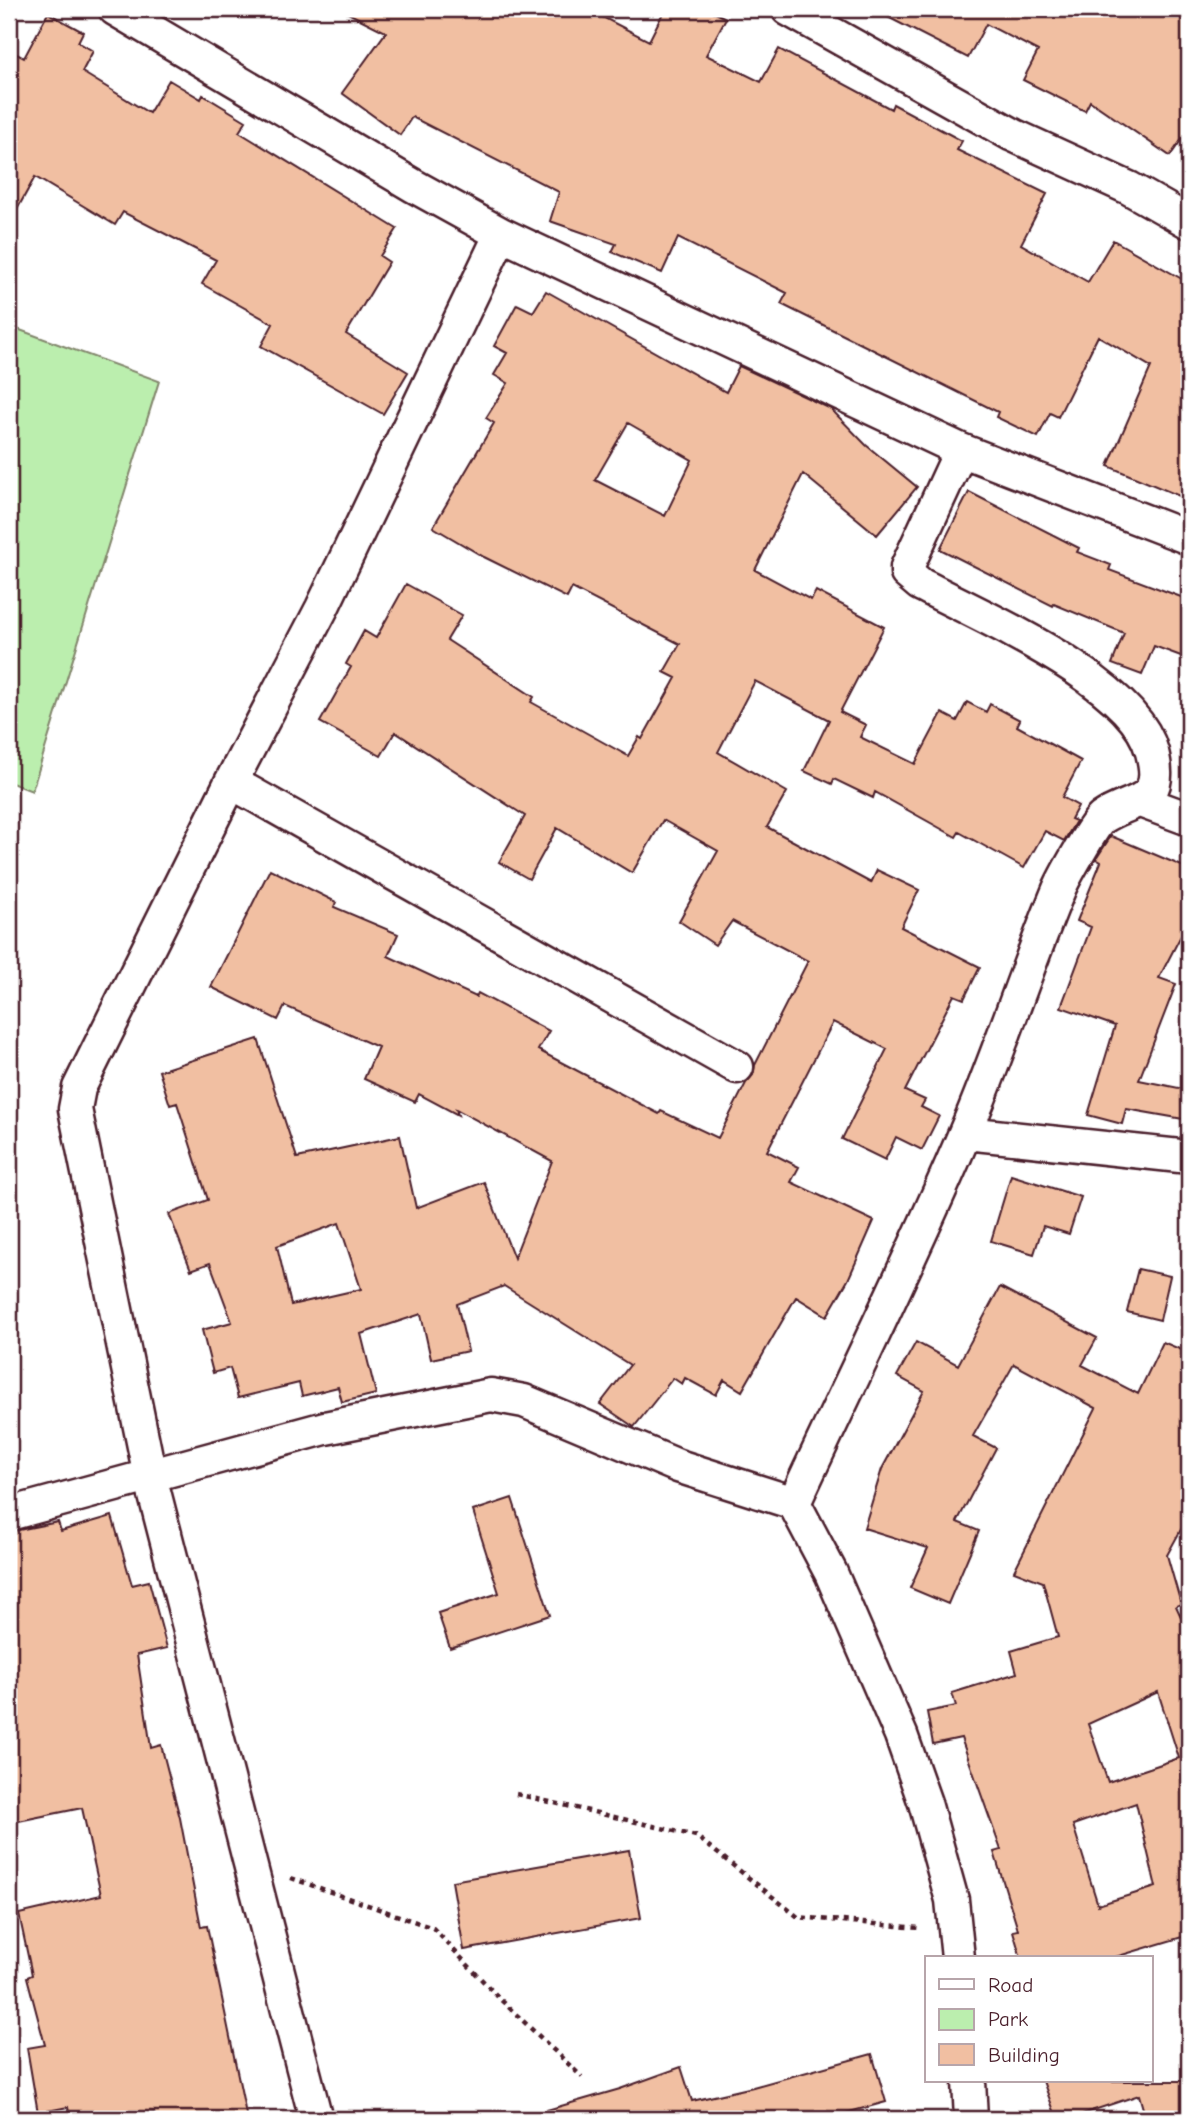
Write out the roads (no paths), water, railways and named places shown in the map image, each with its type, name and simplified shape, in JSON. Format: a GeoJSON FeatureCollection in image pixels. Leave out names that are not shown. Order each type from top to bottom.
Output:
{"type":"FeatureCollection","features":[{"type":"Feature","properties":{"kind":"street"},"geometry":{"type":"LineString","coordinates":[[115,9],[414,187],[501,234],[961,450],[1189,538]]}},
{"type":"Feature","properties":{"kind":"street"},"geometry":{"type":"LineString","coordinates":[[788,9],[1013,135],[1129,188],[1189,222]]}},
{"type":"Feature","properties":{"kind":"street"},"geometry":{"type":"LineString","coordinates":[[316,2119],[150,1476],[75,1109],[79,1088],[231,782],[322,608],[501,234]]}},
{"type":"Feature","properties":{"kind":"street"},"geometry":{"type":"LineString","coordinates":[[794,1503],[966,1133],[1062,884],[1101,819],[1143,802],[1154,783],[1153,753],[1144,730],[1127,708],[1098,683],[920,584],[907,573],[907,567],[961,450]]}},
{"type":"Feature","properties":{"kind":"street"},"geometry":{"type":"LineString","coordinates":[[231,782],[737,1067]]}},
{"type":"Feature","properties":{"kind":"street"},"geometry":{"type":"LineString","coordinates":[[1143,802],[1189,819]]}},
{"type":"Feature","properties":{"kind":"street"},"geometry":{"type":"LineString","coordinates":[[966,1133],[1189,1157]]}},
{"type":"Feature","properties":{"kind":"street"},"geometry":{"type":"LineString","coordinates":[[9,1514],[325,1428],[491,1395],[524,1401],[678,1466],[794,1503],[831,1573],[901,1735],[925,1803],[946,1876],[957,1945]]}},
{"type":"Feature","properties":{"kind":"street"},"geometry":{"type":"LineString","coordinates":[[969,2082],[971,2119]]}}]}
